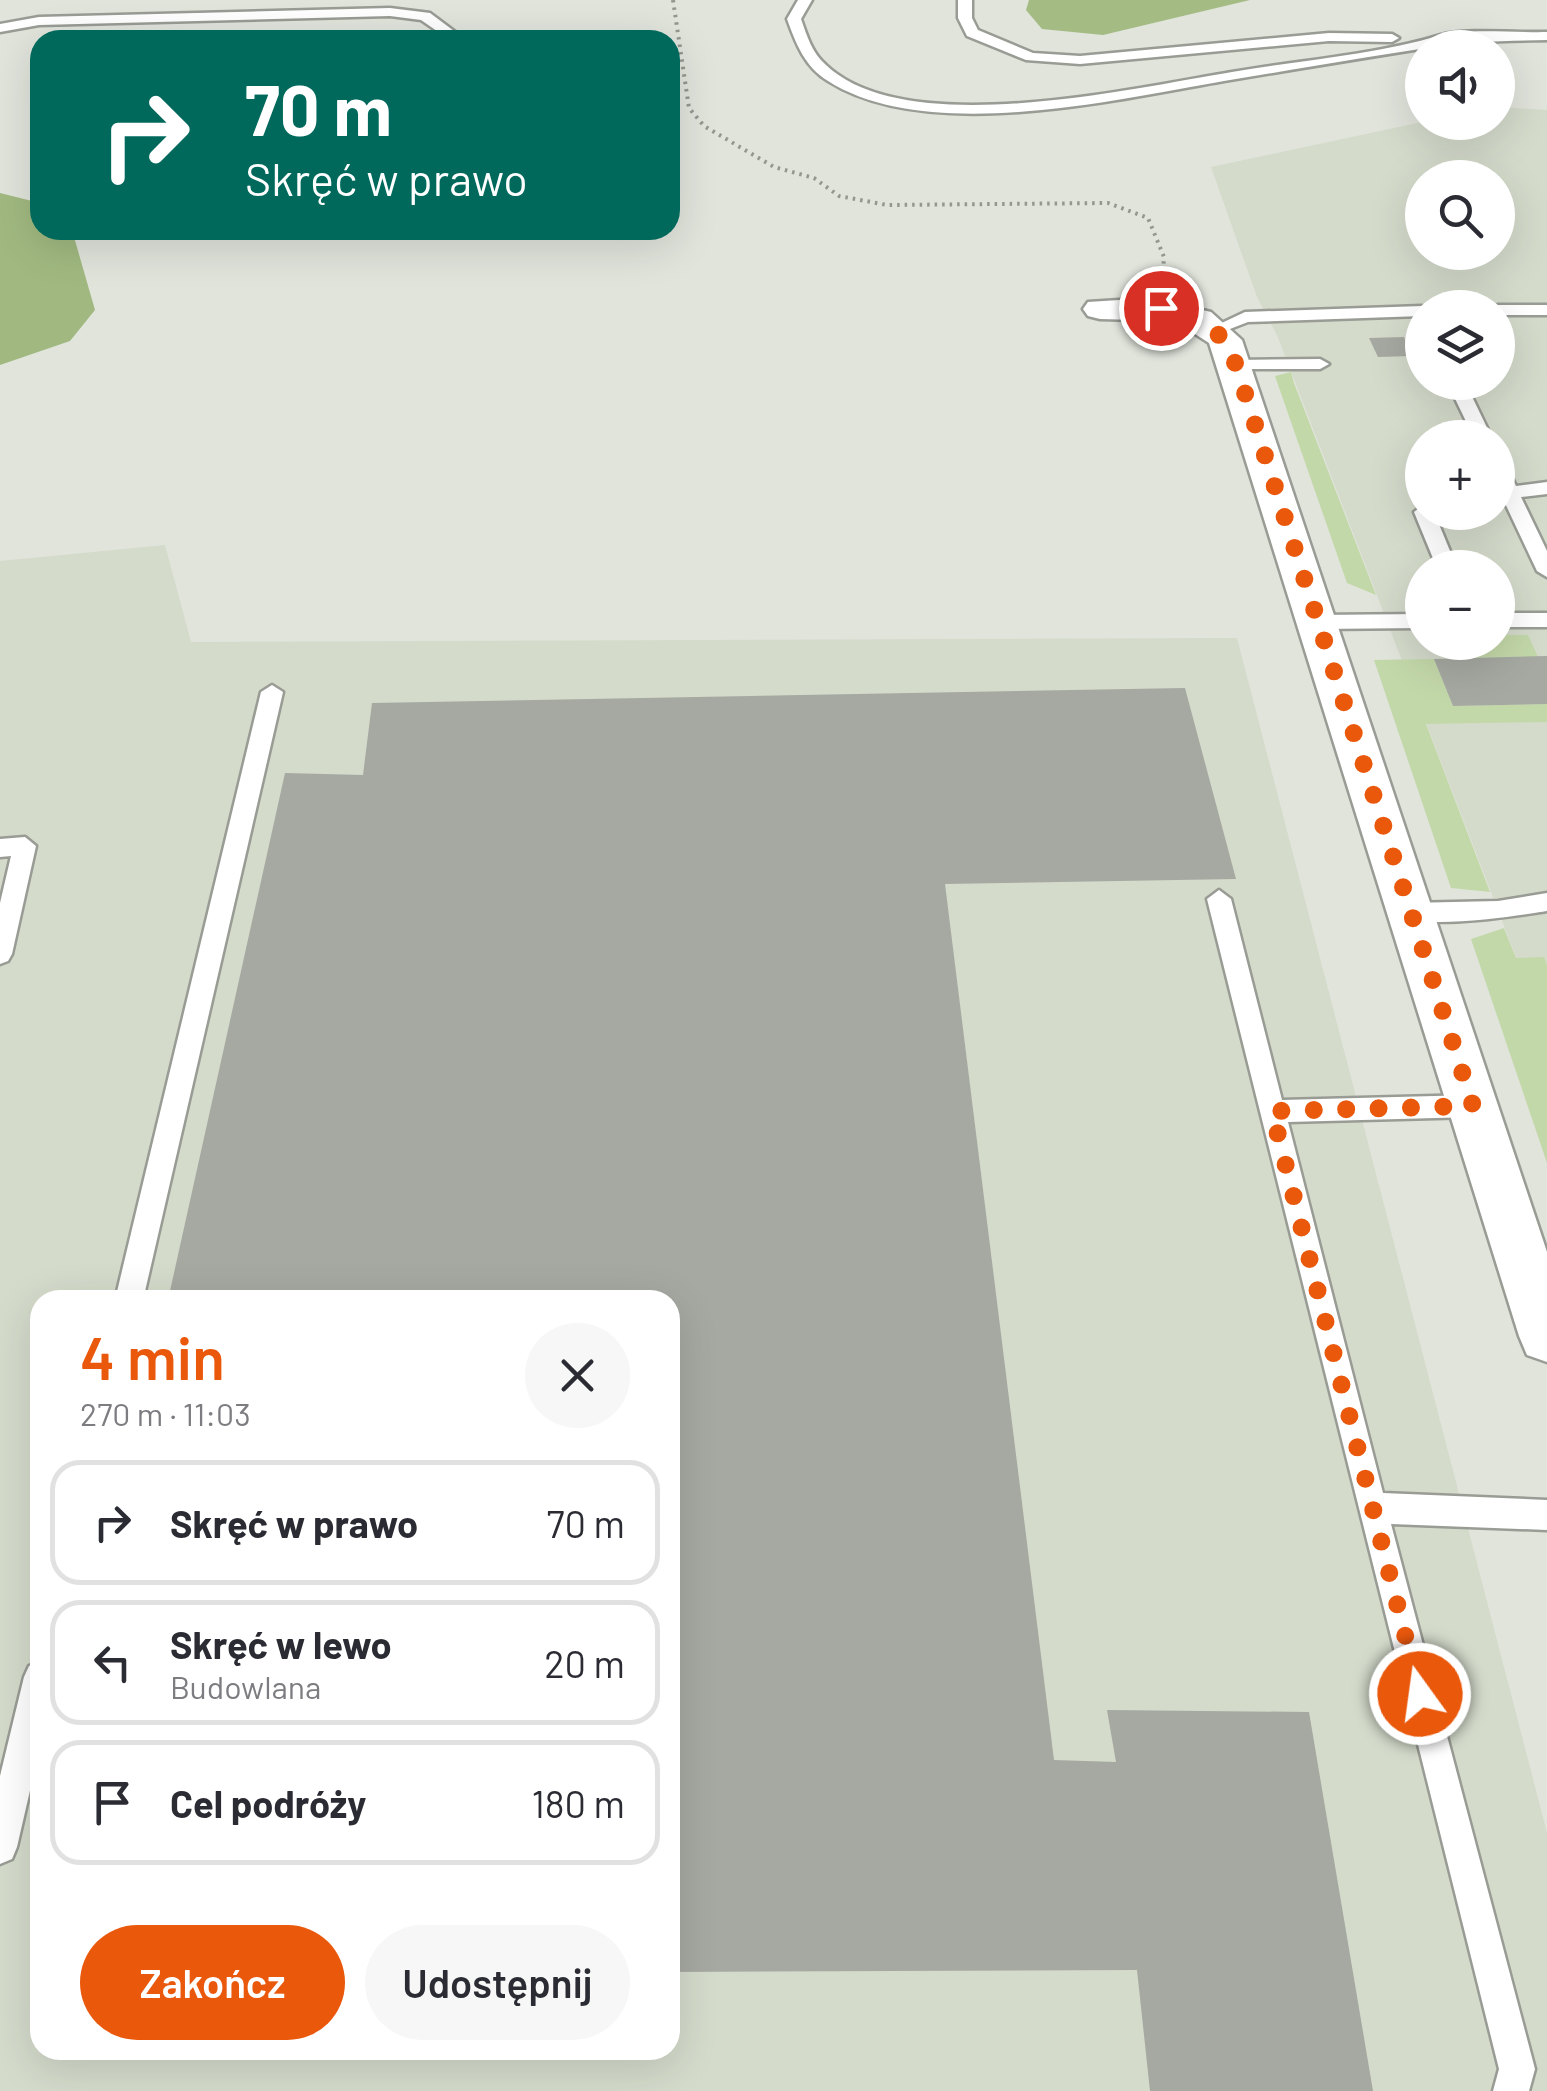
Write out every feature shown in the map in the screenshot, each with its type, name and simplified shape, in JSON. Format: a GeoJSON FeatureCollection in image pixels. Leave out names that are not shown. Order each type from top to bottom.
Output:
{"type":"FeatureCollection","features":[{"type":"Feature","properties":{"kind":"street"},"geometry":{"type":"LineString","coordinates":[[1100,309],[1161,308],[1192,316],[1226,347],[1547,1336]]}},
{"type":"Feature","properties":{"kind":"lane"},"geometry":{"type":"LineString","coordinates":[[805,0],[794,19],[807,56],[842,83],[898,101],[974,109],[1127,93],[1405,48]]}},
{"type":"Feature","properties":{"kind":"lane"},"geometry":{"type":"LineString","coordinates":[[965,0],[965,18],[972,34],[1031,57],[1130,57],[1329,37],[1405,38]]}},
{"type":"Feature","properties":{"kind":"lane"},"geometry":{"type":"LineString","coordinates":[[0,28],[39,22],[390,12],[426,16],[445,30]]}},
{"type":"Feature","properties":{"kind":"lane"},"geometry":{"type":"LineString","coordinates":[[1515,37],[1547,36]]}},
{"type":"Feature","properties":{"kind":"lane"},"geometry":{"type":"LineString","coordinates":[[1515,310],[1547,310]]}},
{"type":"Feature","properties":{"kind":"lane"},"geometry":{"type":"LineString","coordinates":[[1320,364],[1226,347],[1244,316],[1405,311]]}},
{"type":"Feature","properties":{"kind":"lane"},"geometry":{"type":"LineString","coordinates":[[1515,492],[1547,488]]}},
{"type":"Feature","properties":{"kind":"lane"},"geometry":{"type":"LineString","coordinates":[[1515,513],[1547,571]]}},
{"type":"Feature","properties":{"kind":"lane"},"geometry":{"type":"LineString","coordinates":[[1515,620],[1547,620]]}},
{"type":"Feature","properties":{"kind":"lane"},"geometry":{"type":"LineString","coordinates":[[1317,622],[1405,621]]}},
{"type":"Feature","properties":{"kind":"lane"},"geometry":{"type":"LineString","coordinates":[[131,1290],[272,692]]}},
{"type":"Feature","properties":{"kind":"lane"},"geometry":{"type":"LineString","coordinates":[[0,848],[25,846],[0,954]]}},
{"type":"Feature","properties":{"kind":"lane"},"geometry":{"type":"LineString","coordinates":[[1219,899],[1517,2069],[1511,2091]]}},
{"type":"Feature","properties":{"kind":"lane"},"geometry":{"type":"LineString","coordinates":[[1409,912],[1498,910],[1547,902]]}},
{"type":"Feature","properties":{"kind":"lane"},"geometry":{"type":"LineString","coordinates":[[1272,1111],[1473,1106]]}},
{"type":"Feature","properties":{"kind":"lane"},"geometry":{"type":"LineString","coordinates":[[1372,1508],[1547,1515]]}},
{"type":"Feature","properties":{"kind":"lane"},"geometry":{"type":"LineString","coordinates":[[0,1847],[30,1720]]}},
{"type":"Feature","properties":{"kind":"path"},"geometry":{"type":"LineString","coordinates":[[673,0],[677,30]]}},
{"type":"Feature","properties":{"kind":"path"},"geometry":{"type":"LineString","coordinates":[[680,47],[689,108],[704,126],[774,167],[814,178],[839,196],[887,204],[1108,203],[1148,218],[1164,256],[1161,308]]}},
{"type":"Feature","properties":{"kind":"shaded area"},"geometry":{"type":"Polygon","coordinates":[[[1029,0],[1250,0],[1103,35],[1042,29],[1026,10],[1029,0]]]}},
{"type":"Feature","properties":{"kind":"shaded area"},"geometry":{"type":"Polygon","coordinates":[[[1515,108],[1547,110],[1547,1038],[1277,335],[1257,297],[1211,167],[1405,126],[1405,140],[1515,140],[1515,108]]]}},
{"type":"Feature","properties":{"kind":"shaded area"},"geometry":{"type":"Polygon","coordinates":[[[0,193],[30,200],[30,240],[75,240],[95,310],[70,341],[0,365],[0,193]]]}},
{"type":"Feature","properties":{"kind":"shaded area"},"geometry":{"type":"Polygon","coordinates":[[[1291,372],[1376,595],[1347,583],[1275,376],[1291,372]]]}},
{"type":"Feature","properties":{"kind":"shaded area"},"geometry":{"type":"Polygon","coordinates":[[[165,545],[191,642],[1237,638],[1547,1833],[1547,2091],[0,2091],[0,561],[165,545]]]}},
{"type":"Feature","properties":{"kind":"shaded area"},"geometry":{"type":"Polygon","coordinates":[[[1515,635],[1528,635],[1538,657],[1515,657],[1515,635]]]}},
{"type":"Feature","properties":{"kind":"shaded area"},"geometry":{"type":"Polygon","coordinates":[[[1374,660],[1434,660],[1453,706],[1547,704],[1547,722],[1426,724],[1490,892],[1451,888],[1374,660]]]}},
{"type":"Feature","properties":{"kind":"shaded area"},"geometry":{"type":"Polygon","coordinates":[[[1504,928],[1516,958],[1544,957],[1547,965],[1547,1163],[1471,939],[1504,928]]]}},
{"type":"Feature","properties":{"kind":"building"},"geometry":{"type":"Polygon","coordinates":[[[1404,337],[1405,356],[1378,357],[1369,338],[1404,337]]]}},
{"type":"Feature","properties":{"kind":"building"},"geometry":{"type":"Polygon","coordinates":[[[1547,656],[1547,704],[1453,706],[1434,660],[1515,660],[1515,657],[1547,656]]]}},
{"type":"Feature","properties":{"kind":"building"},"geometry":{"type":"Polygon","coordinates":[[[1185,688],[1236,879],[945,884],[1054,1760],[1116,1762],[1107,1710],[1309,1712],[1373,2091],[1150,2091],[1137,1970],[680,1972],[680,1290],[170,1290],[285,773],[363,775],[372,703],[1185,688]]]}},
{"type":"Feature","properties":{"kind":"route"},"geometry":{"type":"LineString","coordinates":[[1161,308],[1192,316],[1217,329],[1236,365],[1473,1106],[1272,1111],[1420,1694]]}}]}
